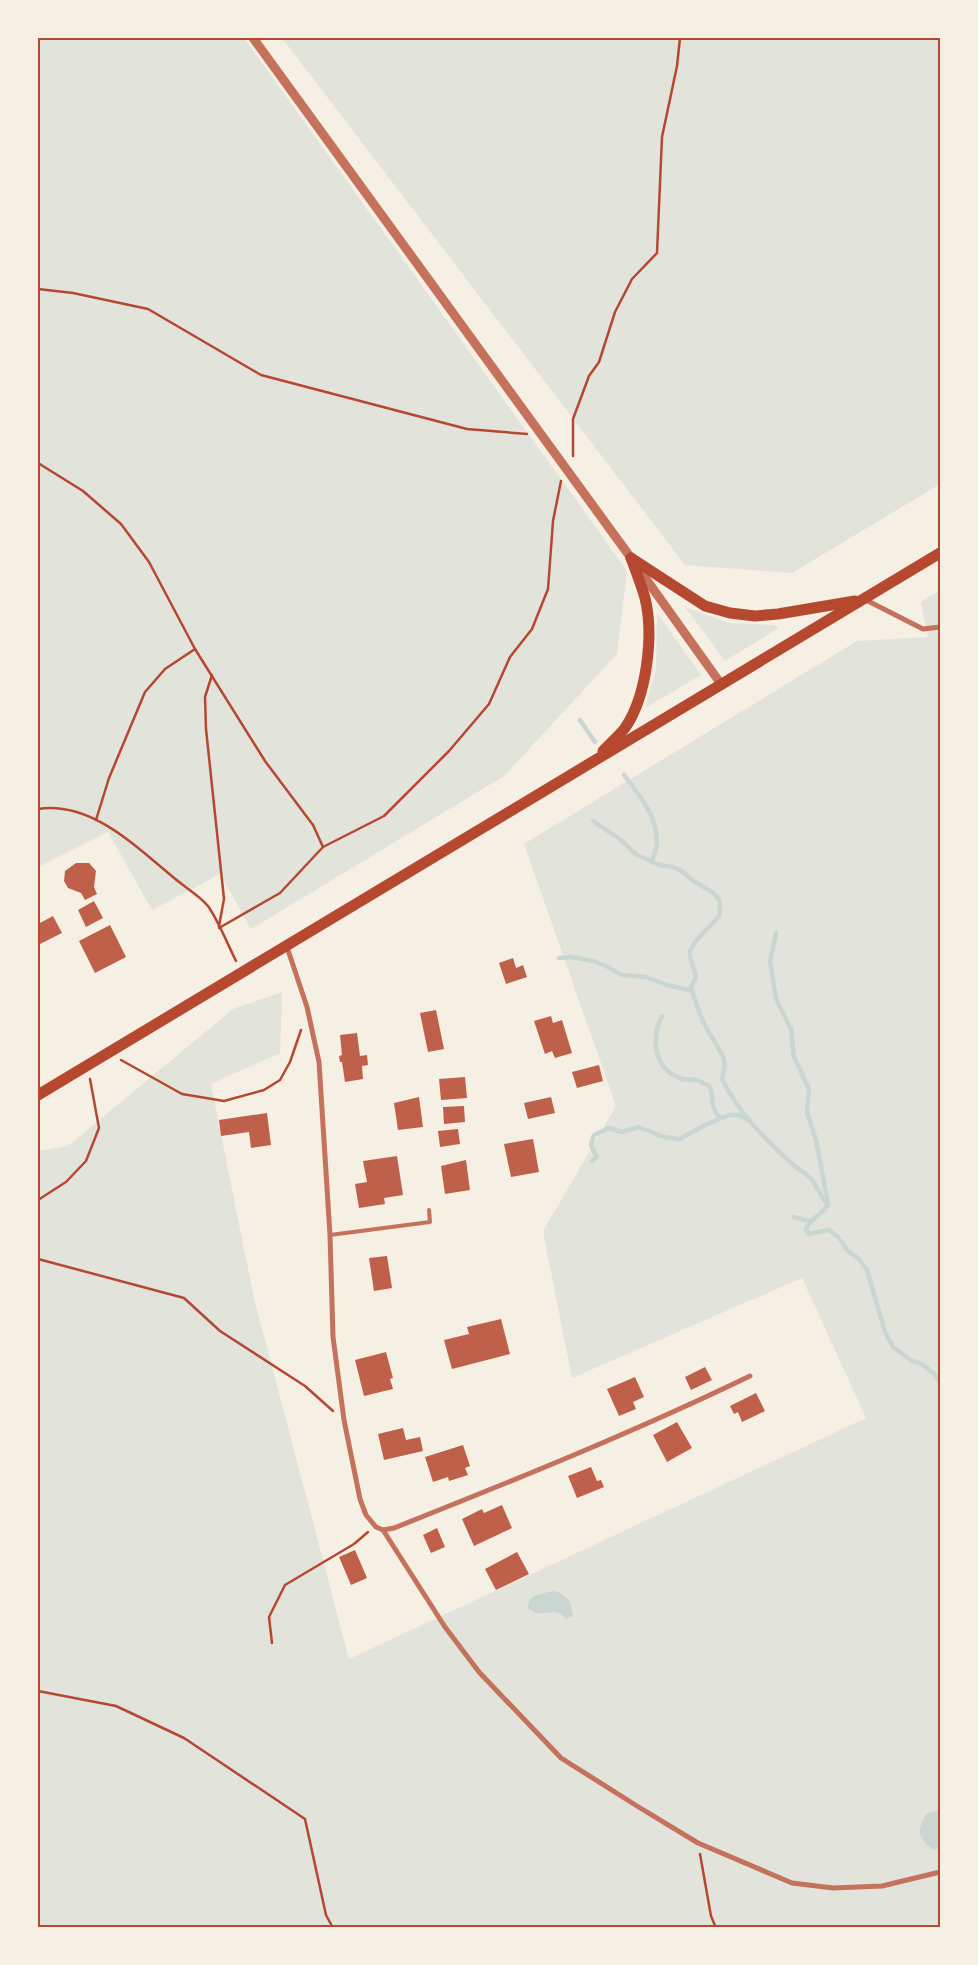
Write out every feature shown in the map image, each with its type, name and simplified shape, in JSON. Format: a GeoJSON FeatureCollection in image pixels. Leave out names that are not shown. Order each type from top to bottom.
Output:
{"type":"FeatureCollection","features":[{"type":"Feature","properties":{"kind":"main road"},"geometry":{"type":"LineString","coordinates":[[38,1095],[940,553]]}},
{"type":"Feature","properties":{"kind":"main road"},"geometry":{"type":"LineString","coordinates":[[631,558],[704,606],[730,613],[755,616],[778,614],[864,599]]}},
{"type":"Feature","properties":{"kind":"main road"},"geometry":{"type":"LineString","coordinates":[[593,761],[625,728],[637,704],[647,666],[649,626],[646,608],[631,558]]}},
{"type":"Feature","properties":{"kind":"street"},"geometry":{"type":"LineString","coordinates":[[253,38],[721,684]]}},
{"type":"Feature","properties":{"kind":"street"},"geometry":{"type":"LineString","coordinates":[[864,599],[923,630],[940,627]]}},
{"type":"Feature","properties":{"kind":"street"},"geometry":{"type":"LineString","coordinates":[[287,947],[307,1007],[316,1044],[322,1089],[330,1235],[333,1337],[344,1420],[360,1499],[366,1514],[376,1527],[383,1530],[394,1528],[553,1465],[671,1414],[750,1376]]}},
{"type":"Feature","properties":{"kind":"street"},"geometry":{"type":"LineString","coordinates":[[383,1530],[445,1627],[479,1672],[561,1758],[698,1843],[792,1883],[834,1888],[882,1886],[940,1872]]}},
{"type":"Feature","properties":{"kind":"lane"},"geometry":{"type":"LineString","coordinates":[[330,1235],[430,1222],[429,1210]]}},
{"type":"Feature","properties":{"kind":"path"},"geometry":{"type":"LineString","coordinates":[[219,928],[280,893],[323,847],[384,816],[449,751],[489,704],[510,657],[532,629],[548,589],[553,521],[564,467],[573,456],[573,419],[589,376],[599,362],[615,312],[632,279],[657,252],[662,137],[677,66],[680,38]]}},
{"type":"Feature","properties":{"kind":"path"},"geometry":{"type":"LineString","coordinates":[[38,289],[72,293],[148,309],[261,375],[467,429],[541,435]]}},
{"type":"Feature","properties":{"kind":"path"},"geometry":{"type":"LineString","coordinates":[[38,462],[83,491],[121,524],[149,562],[195,649],[265,761],[313,825],[323,847]]}},
{"type":"Feature","properties":{"kind":"path"},"geometry":{"type":"LineString","coordinates":[[96,820],[109,778],[146,692],[165,669],[195,649]]}},
{"type":"Feature","properties":{"kind":"path"},"geometry":{"type":"LineString","coordinates":[[212,675],[205,697],[206,730],[224,899],[219,928]]}},
{"type":"Feature","properties":{"kind":"path"},"geometry":{"type":"LineString","coordinates":[[38,809],[61,807],[82,813],[110,827],[131,843],[207,906],[242,973]]}},
{"type":"Feature","properties":{"kind":"path"},"geometry":{"type":"LineString","coordinates":[[109,1053],[182,1094],[224,1101],[264,1090],[280,1080],[299,1040],[307,1007]]}},
{"type":"Feature","properties":{"kind":"path"},"geometry":{"type":"LineString","coordinates":[[38,1200],[66,1182],[86,1161],[99,1128],[88,1066]]}},
{"type":"Feature","properties":{"kind":"path"},"geometry":{"type":"LineString","coordinates":[[38,1259],[184,1298],[220,1331],[306,1386],[344,1420]]}},
{"type":"Feature","properties":{"kind":"path"},"geometry":{"type":"LineString","coordinates":[[272,1643],[269,1617],[284,1585],[354,1544],[376,1527]]}},
{"type":"Feature","properties":{"kind":"path"},"geometry":{"type":"LineString","coordinates":[[38,1691],[116,1706],[184,1738],[305,1819],[326,1915],[333,1928]]}},
{"type":"Feature","properties":{"kind":"path"},"geometry":{"type":"LineString","coordinates":[[698,1843],[711,1916],[716,1928]]}},
{"type":"Feature","properties":{"kind":"shaded area"},"geometry":{"type":"Polygon","coordinates":[[[38,38],[244,38],[627,571],[617,654],[504,776],[251,929],[220,874],[152,910],[108,832],[38,867],[38,38]]]}},
{"type":"Feature","properties":{"kind":"shaded area"},"geometry":{"type":"Polygon","coordinates":[[[282,38],[940,38],[940,484],[792,573],[685,565],[282,38]]]}},
{"type":"Feature","properties":{"kind":"shaded area"},"geometry":{"type":"Polygon","coordinates":[[[940,590],[940,1927],[38,1927],[38,1151],[68,1146],[233,1009],[282,992],[280,1053],[211,1084],[254,1298],[349,1659],[866,1418],[802,1278],[572,1378],[543,1231],[616,1106],[524,844],[857,641],[928,637],[921,602],[940,590]]]}},
{"type":"Feature","properties":{"kind":"shaded area"},"geometry":{"type":"Polygon","coordinates":[[[685,607],[729,623],[775,625],[779,628],[725,661],[685,607]]]}},
{"type":"Feature","properties":{"kind":"shaded area"},"geometry":{"type":"Polygon","coordinates":[[[657,613],[701,675],[645,708],[656,670],[657,613]]]}},
{"type":"Feature","properties":{"kind":"shaded area"},"geometry":{"type":"Polygon","coordinates":[[[552,1591],[565,1596],[570,1602],[573,1616],[566,1619],[558,1613],[533,1612],[528,1608],[532,1598],[552,1591]]]}},
{"type":"Feature","properties":{"kind":"shaded area"},"geometry":{"type":"Polygon","coordinates":[[[940,1804],[940,1848],[933,1850],[921,1837],[920,1830],[927,1813],[937,1811],[940,1804]]]}},
{"type":"Feature","properties":{"kind":"building"},"geometry":{"type":"Polygon","coordinates":[[[76,863],[89,863],[96,871],[94,887],[97,894],[85,900],[81,893],[68,888],[64,881],[65,871],[76,863]]]}},
{"type":"Feature","properties":{"kind":"building"},"geometry":{"type":"Polygon","coordinates":[[[94,901],[103,918],[86,927],[78,910],[94,901]]]}},
{"type":"Feature","properties":{"kind":"building"},"geometry":{"type":"Polygon","coordinates":[[[53,916],[62,933],[38,945],[38,924],[53,916]]]}},
{"type":"Feature","properties":{"kind":"building"},"geometry":{"type":"Polygon","coordinates":[[[110,925],[126,957],[95,973],[79,941],[110,925]]]}},
{"type":"Feature","properties":{"kind":"building"},"geometry":{"type":"Polygon","coordinates":[[[513,958],[516,968],[523,965],[527,977],[506,984],[499,963],[513,958]]]}},
{"type":"Feature","properties":{"kind":"building"},"geometry":{"type":"Polygon","coordinates":[[[436,1010],[444,1049],[428,1052],[420,1013],[436,1010]]]}},
{"type":"Feature","properties":{"kind":"building"},"geometry":{"type":"Polygon","coordinates":[[[551,1016],[553,1023],[562,1020],[572,1053],[555,1058],[552,1051],[545,1054],[534,1021],[551,1016]]]}},
{"type":"Feature","properties":{"kind":"building"},"geometry":{"type":"Polygon","coordinates":[[[357,1033],[360,1056],[367,1055],[368,1065],[362,1066],[363,1079],[345,1082],[342,1062],[340,1062],[339,1056],[342,1055],[340,1035],[357,1033]]]}},
{"type":"Feature","properties":{"kind":"building"},"geometry":{"type":"Polygon","coordinates":[[[599,1065],[603,1081],[577,1088],[572,1072],[599,1065]]]}},
{"type":"Feature","properties":{"kind":"building"},"geometry":{"type":"Polygon","coordinates":[[[465,1077],[467,1098],[441,1100],[439,1079],[465,1077]]]}},
{"type":"Feature","properties":{"kind":"building"},"geometry":{"type":"Polygon","coordinates":[[[419,1097],[423,1127],[398,1130],[394,1103],[419,1097]]]}},
{"type":"Feature","properties":{"kind":"building"},"geometry":{"type":"Polygon","coordinates":[[[551,1097],[555,1113],[528,1119],[524,1103],[551,1097]]]}},
{"type":"Feature","properties":{"kind":"building"},"geometry":{"type":"Polygon","coordinates":[[[464,1106],[465,1122],[444,1124],[443,1107],[464,1106]]]}},
{"type":"Feature","properties":{"kind":"building"},"geometry":{"type":"Polygon","coordinates":[[[267,1113],[271,1145],[251,1148],[249,1132],[221,1136],[219,1120],[267,1113]]]}},
{"type":"Feature","properties":{"kind":"building"},"geometry":{"type":"Polygon","coordinates":[[[458,1129],[460,1144],[440,1147],[438,1131],[458,1129]]]}},
{"type":"Feature","properties":{"kind":"building"},"geometry":{"type":"Polygon","coordinates":[[[533,1139],[539,1172],[511,1177],[504,1144],[533,1139]]]}},
{"type":"Feature","properties":{"kind":"building"},"geometry":{"type":"Polygon","coordinates":[[[397,1156],[403,1195],[384,1198],[385,1204],[359,1208],[355,1184],[367,1182],[363,1161],[397,1156]]]}},
{"type":"Feature","properties":{"kind":"building"},"geometry":{"type":"Polygon","coordinates":[[[466,1160],[470,1190],[445,1194],[441,1166],[466,1160]]]}},
{"type":"Feature","properties":{"kind":"building"},"geometry":{"type":"Polygon","coordinates":[[[387,1256],[392,1288],[374,1291],[369,1258],[387,1256]]]}},
{"type":"Feature","properties":{"kind":"building"},"geometry":{"type":"Polygon","coordinates":[[[501,1319],[510,1354],[452,1369],[444,1340],[469,1334],[467,1327],[501,1319]]]}},
{"type":"Feature","properties":{"kind":"building"},"geometry":{"type":"Polygon","coordinates":[[[386,1352],[393,1378],[390,1379],[393,1389],[364,1396],[355,1360],[386,1352]]]}},
{"type":"Feature","properties":{"kind":"building"},"geometry":{"type":"Polygon","coordinates":[[[705,1367],[712,1380],[691,1390],[685,1377],[705,1367]]]}},
{"type":"Feature","properties":{"kind":"building"},"geometry":{"type":"Polygon","coordinates":[[[635,1377],[644,1397],[633,1402],[636,1409],[619,1416],[607,1389],[635,1377]]]}},
{"type":"Feature","properties":{"kind":"building"},"geometry":{"type":"Polygon","coordinates":[[[756,1393],[765,1411],[742,1422],[738,1412],[734,1414],[730,1406],[756,1393]]]}},
{"type":"Feature","properties":{"kind":"building"},"geometry":{"type":"Polygon","coordinates":[[[677,1422],[692,1448],[667,1462],[653,1435],[677,1422]]]}},
{"type":"Feature","properties":{"kind":"building"},"geometry":{"type":"Polygon","coordinates":[[[403,1428],[406,1440],[420,1437],[423,1451],[384,1460],[378,1434],[403,1428]]]}},
{"type":"Feature","properties":{"kind":"building"},"geometry":{"type":"Polygon","coordinates":[[[463,1445],[470,1466],[465,1468],[468,1475],[449,1481],[448,1477],[433,1482],[425,1457],[463,1445]]]}},
{"type":"Feature","properties":{"kind":"building"},"geometry":{"type":"Polygon","coordinates":[[[591,1467],[597,1481],[601,1480],[604,1487],[577,1498],[568,1476],[591,1467]]]}},
{"type":"Feature","properties":{"kind":"building"},"geometry":{"type":"Polygon","coordinates":[[[502,1505],[512,1528],[474,1546],[462,1519],[482,1509],[484,1513],[502,1505]]]}},
{"type":"Feature","properties":{"kind":"building"},"geometry":{"type":"Polygon","coordinates":[[[437,1528],[445,1547],[431,1553],[423,1535],[437,1528]]]}},
{"type":"Feature","properties":{"kind":"building"},"geometry":{"type":"Polygon","coordinates":[[[355,1550],[367,1578],[351,1585],[339,1557],[355,1550]]]}},
{"type":"Feature","properties":{"kind":"building"},"geometry":{"type":"Polygon","coordinates":[[[517,1552],[529,1574],[496,1590],[485,1569],[517,1552]]]}},
{"type":"Feature","properties":{"kind":"waterway"},"geometry":{"type":"LineString","coordinates":[[580,720],[595,742]]}},
{"type":"Feature","properties":{"kind":"waterway"},"geometry":{"type":"LineString","coordinates":[[624,775],[651,815],[657,843],[653,862],[680,870],[696,883],[712,892],[719,901],[719,916],[695,942],[690,951],[696,976],[691,988],[703,1022],[723,1056],[725,1066],[722,1079],[728,1091],[761,1134],[811,1179],[828,1205],[808,1225],[806,1229],[808,1234],[829,1230],[838,1237],[847,1250],[859,1259],[867,1270],[885,1332],[893,1347],[912,1361],[922,1364],[934,1374],[940,1383]]}},
{"type":"Feature","properties":{"kind":"waterway"},"geometry":{"type":"LineString","coordinates":[[593,821],[621,840],[637,855],[653,862]]}},
{"type":"Feature","properties":{"kind":"waterway"},"geometry":{"type":"LineString","coordinates":[[776,933],[770,962],[776,999],[791,1029],[794,1057],[809,1089],[807,1112],[816,1140],[828,1204]]}},
{"type":"Feature","properties":{"kind":"waterway"},"geometry":{"type":"LineString","coordinates":[[559,958],[571,957],[593,961],[622,975],[646,977],[667,985],[692,991]]}},
{"type":"Feature","properties":{"kind":"waterway"},"geometry":{"type":"LineString","coordinates":[[662,1016],[656,1034],[657,1052],[660,1061],[672,1074],[682,1079],[698,1080],[709,1086],[714,1110],[720,1118]]}},
{"type":"Feature","properties":{"kind":"waterway"},"geometry":{"type":"LineString","coordinates":[[592,1161],[597,1157],[591,1145],[594,1135],[609,1128],[622,1132],[639,1127],[664,1137],[680,1139],[705,1125],[729,1115],[739,1115],[748,1120]]}},
{"type":"Feature","properties":{"kind":"waterway"},"geometry":{"type":"LineString","coordinates":[[794,1217],[809,1221]]}}]}
